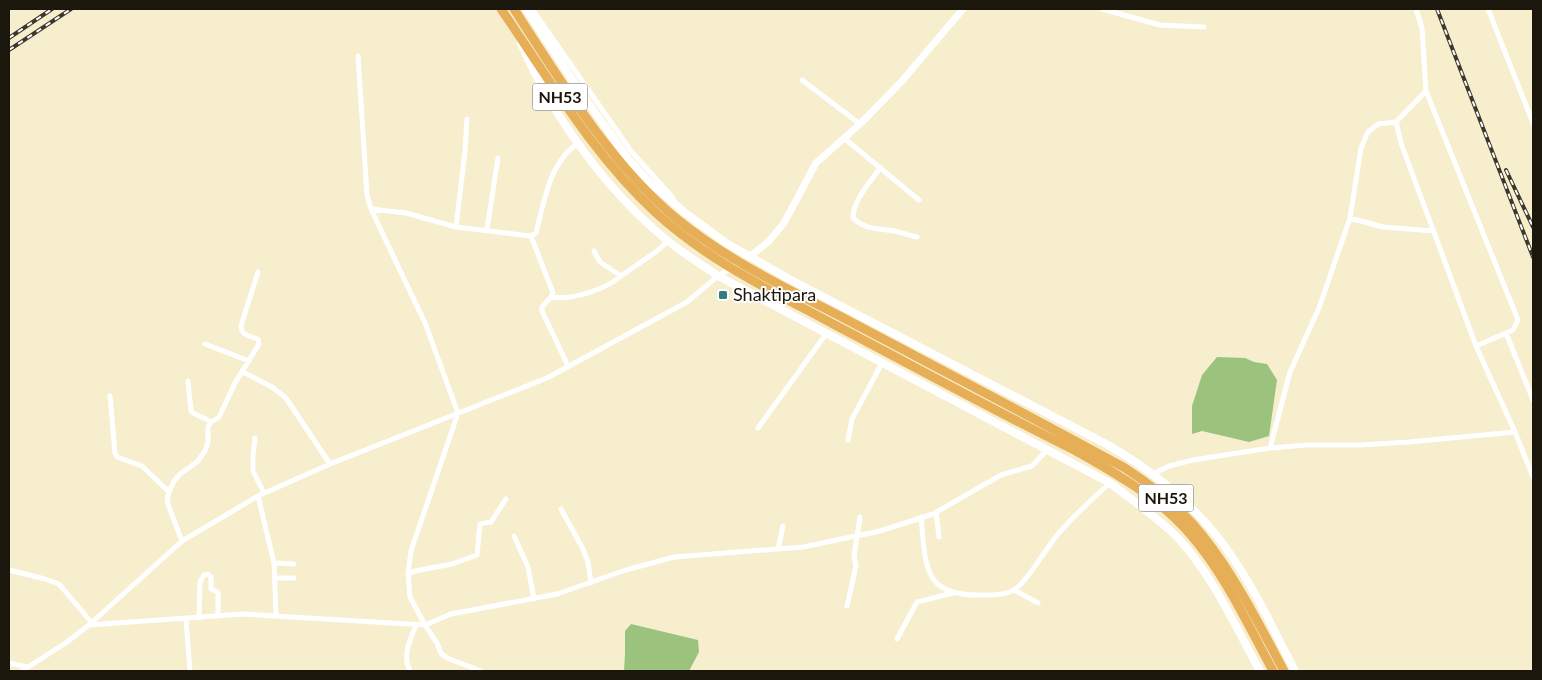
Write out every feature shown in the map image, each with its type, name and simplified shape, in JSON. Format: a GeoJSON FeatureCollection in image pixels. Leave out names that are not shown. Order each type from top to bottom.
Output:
{"type":"FeatureCollection","features":[{"type":"Feature","properties":{"kind":"highway","name":"NH53"},"geometry":{"type":"LineString","coordinates":[[501,9],[589,138],[628,177],[677,218],[765,278],[982,397],[1118,475],[1176,520],[1190,534],[1215,568],[1273,671]]}},
{"type":"Feature","properties":{"kind":"highway","name":"NH53"},"geometry":{"type":"LineString","coordinates":[[514,9],[628,177]]}},
{"type":"Feature","properties":{"kind":"highway","name":"NH53"},"geometry":{"type":"LineString","coordinates":[[982,397],[1125,468],[1174,505],[1203,535],[1221,560],[1284,671]]}},
{"type":"Feature","properties":{"kind":"main road"},"geometry":{"type":"LineString","coordinates":[[526,9],[581,93],[629,160],[647,180],[676,206],[726,243],[750,257],[1108,445],[1153,474],[1195,512],[1216,536],[1239,568],[1295,671]]}},
{"type":"Feature","properties":{"kind":"main road"},"geometry":{"type":"LineString","coordinates":[[515,29],[530,66],[543,90],[579,143],[620,194],[668,241],[718,276],[1110,483],[1154,516],[1178,539],[1212,584],[1260,671]]}},
{"type":"Feature","properties":{"kind":"street"},"geometry":{"type":"LineString","coordinates":[[532,9],[631,151],[673,198],[676,206]]}},
{"type":"Feature","properties":{"kind":"street"},"geometry":{"type":"LineString","coordinates":[[9,663],[24,669],[67,642],[91,624],[182,541],[258,496],[330,464],[547,378],[686,302],[718,276],[750,257],[768,242],[784,223],[816,163],[860,124],[902,81],[963,9]]}},
{"type":"Feature","properties":{"kind":"street"},"geometry":{"type":"LineString","coordinates":[[1102,9],[1160,25],[1204,27]]}},
{"type":"Feature","properties":{"kind":"street"},"geometry":{"type":"LineString","coordinates":[[1416,9],[1422,28],[1426,91],[1518,320],[1514,330],[1476,346]]}},
{"type":"Feature","properties":{"kind":"street"},"geometry":{"type":"LineString","coordinates":[[1488,9],[1533,123]]}},
{"type":"Feature","properties":{"kind":"street"},"geometry":{"type":"LineString","coordinates":[[358,56],[367,195],[371,209],[425,322],[458,413],[411,551],[408,574],[410,596],[443,655],[481,671]]}},
{"type":"Feature","properties":{"kind":"street"},"geometry":{"type":"LineString","coordinates":[[802,80],[860,124]]}},
{"type":"Feature","properties":{"kind":"street"},"geometry":{"type":"LineString","coordinates":[[1270,448],[1290,372],[1319,308],[1350,218],[1360,148],[1364,138],[1378,124],[1396,122],[1426,91]]}},
{"type":"Feature","properties":{"kind":"street"},"geometry":{"type":"LineString","coordinates":[[456,227],[467,119]]}},
{"type":"Feature","properties":{"kind":"street"},"geometry":{"type":"LineString","coordinates":[[1396,122],[1401,143],[1476,346],[1533,477]]}},
{"type":"Feature","properties":{"kind":"street"},"geometry":{"type":"LineString","coordinates":[[844,138],[919,200]]}},
{"type":"Feature","properties":{"kind":"street"},"geometry":{"type":"LineString","coordinates":[[371,209],[406,214],[456,227],[487,229],[531,236],[536,233],[556,167],[570,149],[579,143]]}},
{"type":"Feature","properties":{"kind":"street"},"geometry":{"type":"LineString","coordinates":[[487,229],[498,158]]}},
{"type":"Feature","properties":{"kind":"street"},"geometry":{"type":"LineString","coordinates":[[880,168],[863,192],[854,211],[853,218],[861,225],[871,228],[917,237]]}},
{"type":"Feature","properties":{"kind":"street"},"geometry":{"type":"LineString","coordinates":[[1350,218],[1383,227],[1433,231]]}},
{"type":"Feature","properties":{"kind":"street"},"geometry":{"type":"LineString","coordinates":[[531,236],[553,293],[542,307],[542,312],[568,366]]}},
{"type":"Feature","properties":{"kind":"street"},"geometry":{"type":"LineString","coordinates":[[551,297],[561,298],[613,283],[668,241]]}},
{"type":"Feature","properties":{"kind":"street"},"geometry":{"type":"LineString","coordinates":[[594,251],[600,262],[621,276]]}},
{"type":"Feature","properties":{"kind":"street"},"geometry":{"type":"LineString","coordinates":[[182,541],[167,499],[174,481],[180,474],[197,462],[205,451],[208,442],[208,427],[218,417],[258,344],[259,340],[243,334],[241,326],[258,272]]}},
{"type":"Feature","properties":{"kind":"street"},"geometry":{"type":"LineString","coordinates":[[1506,333],[1533,400]]}},
{"type":"Feature","properties":{"kind":"street"},"geometry":{"type":"LineString","coordinates":[[758,428],[826,334]]}},
{"type":"Feature","properties":{"kind":"street"},"geometry":{"type":"LineString","coordinates":[[205,344],[249,361]]}},
{"type":"Feature","properties":{"kind":"street"},"geometry":{"type":"LineString","coordinates":[[848,440],[852,419],[882,363]]}},
{"type":"Feature","properties":{"kind":"street"},"geometry":{"type":"LineString","coordinates":[[243,372],[272,387],[286,398],[330,464]]}},
{"type":"Feature","properties":{"kind":"street"},"geometry":{"type":"LineString","coordinates":[[188,381],[191,411],[211,422]]}},
{"type":"Feature","properties":{"kind":"street"},"geometry":{"type":"LineString","coordinates":[[110,396],[115,453],[117,456],[147,470],[169,492]]}},
{"type":"Feature","properties":{"kind":"street"},"geometry":{"type":"LineString","coordinates":[[1153,474],[1169,466],[1193,460],[1270,448],[1409,442],[1515,432]]}},
{"type":"Feature","properties":{"kind":"street"},"geometry":{"type":"LineString","coordinates":[[255,438],[254,471],[264,493]]}},
{"type":"Feature","properties":{"kind":"street"},"geometry":{"type":"LineString","coordinates":[[91,624],[243,614],[425,625],[451,614],[557,594],[626,570],[674,557],[803,547],[880,531],[936,512],[1001,475],[1032,466],[1047,450]]}},
{"type":"Feature","properties":{"kind":"street"},"geometry":{"type":"LineString","coordinates":[[921,517],[925,563],[932,577],[940,586],[952,593],[965,596],[996,595],[1014,590],[1020,585],[1058,534],[1110,483]]}},
{"type":"Feature","properties":{"kind":"street"},"geometry":{"type":"LineString","coordinates":[[258,496],[274,564],[276,616]]}},
{"type":"Feature","properties":{"kind":"street"},"geometry":{"type":"LineString","coordinates":[[408,574],[452,564],[477,555],[480,524],[491,522],[506,498]]}},
{"type":"Feature","properties":{"kind":"street"},"geometry":{"type":"LineString","coordinates":[[560,509],[583,549],[588,562],[591,583]]}},
{"type":"Feature","properties":{"kind":"street"},"geometry":{"type":"LineString","coordinates":[[936,512],[939,536]]}},
{"type":"Feature","properties":{"kind":"street"},"geometry":{"type":"LineString","coordinates":[[847,606],[856,566],[854,556],[860,517]]}},
{"type":"Feature","properties":{"kind":"street"},"geometry":{"type":"LineString","coordinates":[[778,549],[783,526]]}},
{"type":"Feature","properties":{"kind":"street"},"geometry":{"type":"LineString","coordinates":[[514,536],[528,567],[534,598]]}},
{"type":"Feature","properties":{"kind":"street"},"geometry":{"type":"LineString","coordinates":[[274,564],[294,564]]}},
{"type":"Feature","properties":{"kind":"street"},"geometry":{"type":"LineString","coordinates":[[9,570],[59,584],[91,624]]}},
{"type":"Feature","properties":{"kind":"street"},"geometry":{"type":"LineString","coordinates":[[199,618],[200,582],[204,575],[208,574],[211,577],[212,589],[218,592],[218,616]]}},
{"type":"Feature","properties":{"kind":"street"},"geometry":{"type":"LineString","coordinates":[[275,578],[294,578]]}},
{"type":"Feature","properties":{"kind":"street"},"geometry":{"type":"LineString","coordinates":[[1014,590],[1038,603]]}},
{"type":"Feature","properties":{"kind":"street"},"geometry":{"type":"LineString","coordinates":[[897,639],[917,602],[952,593]]}},
{"type":"Feature","properties":{"kind":"street"},"geometry":{"type":"LineString","coordinates":[[186,619],[190,671]]}},
{"type":"Feature","properties":{"kind":"street"},"geometry":{"type":"LineString","coordinates":[[410,671],[406,653],[416,625]]}},
{"type":"Feature","properties":{"kind":"shaded area"},"geometry":{"type":"Polygon","coordinates":[[[1217,357],[1245,358],[1267,364],[1277,380],[1269,436],[1249,442],[1202,431],[1192,434],[1192,406],[1202,375],[1217,357]]]}},
{"type":"Feature","properties":{"kind":"shaded area"},"geometry":{"type":"Polygon","coordinates":[[[631,624],[698,640],[699,652],[689,671],[624,671],[625,631],[631,624]]]}},
{"type":"Feature","properties":{"kind":"railway"},"geometry":{"type":"LineString","coordinates":[[9,38],[52,9]]}},
{"type":"Feature","properties":{"kind":"railway"},"geometry":{"type":"LineString","coordinates":[[9,50],[71,9]]}},
{"type":"Feature","properties":{"kind":"railway"},"geometry":{"type":"LineString","coordinates":[[1437,9],[1533,257]]}},
{"type":"Feature","properties":{"kind":"railway"},"geometry":{"type":"LineString","coordinates":[[1506,170],[1533,227]]}},
{"type":"Feature","properties":{"kind":"place","name":"Shaktipara"},"geometry":{"type":"Point","coordinates":[723,295]}}]}
